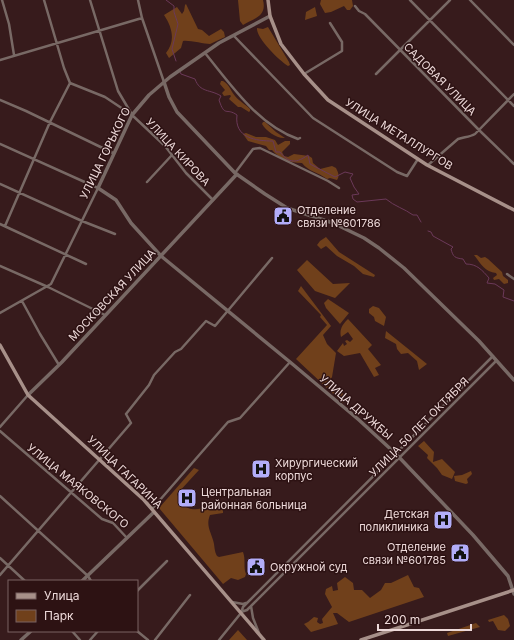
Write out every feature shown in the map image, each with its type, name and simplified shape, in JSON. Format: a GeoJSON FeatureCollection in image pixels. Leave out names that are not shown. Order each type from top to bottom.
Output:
{"type":"FeatureCollection","features":[{"type":"Feature","properties":{"kind":"main road","name":"УЛИЦА МЕТАЛЛУРГОВ"},"geometry":{"type":"LineString","coordinates":[[268,0],[270,16],[281,44],[304,74],[328,100],[427,165],[514,210]]}},
{"type":"Feature","properties":{"kind":"main road","name":"УЛИЦА ГАГАРИНА"},"geometry":{"type":"LineString","coordinates":[[0,345],[28,395],[144,500],[264,640]]}},
{"type":"Feature","properties":{"kind":"main road"},"geometry":{"type":"LineString","coordinates":[[361,640],[513,592]]}},
{"type":"Feature","properties":{"kind":"street"},"geometry":{"type":"LineString","coordinates":[[2,0],[9,24],[14,55]]}},
{"type":"Feature","properties":{"kind":"street"},"geometry":{"type":"LineString","coordinates":[[5,226],[50,122],[70,83],[44,0]]}},
{"type":"Feature","properties":{"kind":"street"},"geometry":{"type":"LineString","coordinates":[[90,0],[118,91],[132,115]]}},
{"type":"Feature","properties":{"kind":"street"},"geometry":{"type":"LineString","coordinates":[[138,0],[142,18],[169,97],[178,112],[236,174],[287,208],[332,223],[364,238],[379,248],[409,272],[479,341],[514,380]]}},
{"type":"Feature","properties":{"kind":"street"},"geometry":{"type":"LineString","coordinates":[[410,0],[514,106]]}},
{"type":"Feature","properties":{"kind":"street"},"geometry":{"type":"LineString","coordinates":[[376,74],[450,0]]}},
{"type":"Feature","properties":{"kind":"street"},"geometry":{"type":"LineString","coordinates":[[470,0],[514,45]]}},
{"type":"Feature","properties":{"kind":"street","name":"САДОВАЯ УЛИЦА"},"geometry":{"type":"LineString","coordinates":[[355,6],[365,14],[514,164]]}},
{"type":"Feature","properties":{"kind":"street","name":"УЛИЦА ГОРЬКОГО"},"geometry":{"type":"LineString","coordinates":[[48,287],[66,254],[132,115],[149,95],[164,82],[219,43],[270,16]]}},
{"type":"Feature","properties":{"kind":"street"},"geometry":{"type":"LineString","coordinates":[[0,60],[142,18]]}},
{"type":"Feature","properties":{"kind":"street"},"geometry":{"type":"LineString","coordinates":[[304,74],[342,51],[342,42],[330,23]]}},
{"type":"Feature","properties":{"kind":"street"},"geometry":{"type":"LineString","coordinates":[[234,36],[313,118],[333,132],[397,172],[407,176],[418,159]]}},
{"type":"Feature","properties":{"kind":"street"},"geometry":{"type":"LineString","coordinates":[[205,53],[250,106],[271,125],[285,134],[298,139],[300,138]]}},
{"type":"Feature","properties":{"kind":"street"},"geometry":{"type":"LineString","coordinates":[[70,83],[105,98],[132,115]]}},
{"type":"Feature","properties":{"kind":"street"},"geometry":{"type":"LineString","coordinates":[[427,165],[458,139],[472,136],[514,94]]}},
{"type":"Feature","properties":{"kind":"street"},"geometry":{"type":"LineString","coordinates":[[0,100],[50,122],[113,153]]}},
{"type":"Feature","properties":{"kind":"street","name":"УЛИЦА КИРОВА"},"geometry":{"type":"LineString","coordinates":[[132,115],[165,146],[186,173],[213,200]]}},
{"type":"Feature","properties":{"kind":"street"},"geometry":{"type":"LineString","coordinates":[[0,144],[98,188]]}},
{"type":"Feature","properties":{"kind":"street"},"geometry":{"type":"LineString","coordinates":[[236,174],[253,149],[260,148],[328,181],[339,188]]}},
{"type":"Feature","properties":{"kind":"street"},"geometry":{"type":"LineString","coordinates":[[147,182],[172,155]]}},
{"type":"Feature","properties":{"kind":"street","name":"МОСКОВСКАЯ УЛИЦА"},"geometry":{"type":"LineString","coordinates":[[0,427],[28,395],[59,365],[236,174]]}},
{"type":"Feature","properties":{"kind":"street"},"geometry":{"type":"LineString","coordinates":[[0,184],[114,234]]}},
{"type":"Feature","properties":{"kind":"street","name":"УЛИЦА ДРУЖБЫ"},"geometry":{"type":"LineString","coordinates":[[98,188],[116,200],[132,223],[161,256],[359,420],[396,454],[473,535],[508,576],[513,592]]}},
{"type":"Feature","properties":{"kind":"street"},"geometry":{"type":"LineString","coordinates":[[0,224],[86,264]]}},
{"type":"Feature","properties":{"kind":"street"},"geometry":{"type":"LineString","coordinates":[[0,576],[131,423],[126,414],[150,385],[154,376],[175,352],[181,349],[206,321],[215,326],[272,258]]}},
{"type":"Feature","properties":{"kind":"street"},"geometry":{"type":"LineString","coordinates":[[0,266],[48,287],[105,315]]}},
{"type":"Feature","properties":{"kind":"street"},"geometry":{"type":"LineString","coordinates":[[507,274],[514,279]]}},
{"type":"Feature","properties":{"kind":"street"},"geometry":{"type":"LineString","coordinates":[[0,313],[48,287]]}},
{"type":"Feature","properties":{"kind":"street"},"geometry":{"type":"LineString","coordinates":[[22,301],[59,365]]}},
{"type":"Feature","properties":{"kind":"street","name":"УЛИЦА 50 ЛЕТ ОКТЯБРЯ"},"geometry":{"type":"LineString","coordinates":[[241,613],[244,607],[493,356]]}},
{"type":"Feature","properties":{"kind":"street","name":"УЛИЦА 50 ЛЕТ ОКТЯБРЯ"},"geometry":{"type":"LineString","coordinates":[[241,613],[247,610],[497,360]]}},
{"type":"Feature","properties":{"kind":"street"},"geometry":{"type":"LineString","coordinates":[[83,580],[128,538],[228,422],[240,418],[290,362]]}},
{"type":"Feature","properties":{"kind":"street","name":"УЛИЦА МАЯКОВСКОГО"},"geometry":{"type":"LineString","coordinates":[[0,431],[102,519],[113,523],[128,538]]}},
{"type":"Feature","properties":{"kind":"street"},"geometry":{"type":"LineString","coordinates":[[0,496],[39,530],[90,580]]}},
{"type":"Feature","properties":{"kind":"street"},"geometry":{"type":"LineString","coordinates":[[0,558],[24,580]]}},
{"type":"Feature","properties":{"kind":"street"},"geometry":{"type":"LineString","coordinates":[[138,590],[168,561]]}},
{"type":"Feature","properties":{"kind":"street"},"geometry":{"type":"LineString","coordinates":[[155,640],[190,595]]}},
{"type":"Feature","properties":{"kind":"street"},"geometry":{"type":"LineString","coordinates":[[232,602],[243,604],[249,602]]}},
{"type":"Feature","properties":{"kind":"street"},"geometry":{"type":"LineString","coordinates":[[251,606],[253,618],[260,635]]}},
{"type":"Feature","properties":{"kind":"street"},"geometry":{"type":"LineString","coordinates":[[219,640],[241,613]]}},
{"type":"Feature","properties":{"kind":"street"},"geometry":{"type":"LineString","coordinates":[[21,640],[30,632]]}},
{"type":"Feature","properties":{"kind":"street"},"geometry":{"type":"LineString","coordinates":[[73,632],[80,640]]}},
{"type":"Feature","properties":{"kind":"street"},"geometry":{"type":"LineString","coordinates":[[90,640],[97,632]]}},
{"type":"Feature","properties":{"kind":"street"},"geometry":{"type":"LineString","coordinates":[[138,632],[148,640]]}},
{"type":"Feature","properties":{"kind":"green space"},"geometry":{"type":"Polygon","coordinates":[[[238,0],[263,0],[264,5],[262,13],[243,25],[240,21],[238,0]]]}},
{"type":"Feature","properties":{"kind":"green space"},"geometry":{"type":"Polygon","coordinates":[[[321,0],[352,0],[353,6],[350,10],[347,10],[344,6],[325,13],[320,4],[321,0]]]}},
{"type":"Feature","properties":{"kind":"green space"},"geometry":{"type":"Polygon","coordinates":[[[186,4],[198,29],[202,30],[209,36],[221,29],[224,32],[225,37],[210,44],[183,41],[181,48],[169,58],[166,53],[171,44],[172,34],[164,15],[177,7],[182,14],[186,4]]]}},
{"type":"Feature","properties":{"kind":"green space"},"geometry":{"type":"Polygon","coordinates":[[[315,7],[317,16],[305,20],[306,12],[315,7]]]}},
{"type":"Feature","properties":{"kind":"green space"},"geometry":{"type":"Polygon","coordinates":[[[268,27],[290,65],[288,66],[279,59],[260,37],[257,28],[263,29],[268,27]]]}},
{"type":"Feature","properties":{"kind":"green space"},"geometry":{"type":"Polygon","coordinates":[[[221,81],[227,84],[236,98],[250,109],[249,112],[241,107],[238,107],[229,99],[231,96],[230,95],[224,96],[222,93],[225,90],[220,84],[221,81]]]}},
{"type":"Feature","properties":{"kind":"green space"},"geometry":{"type":"Polygon","coordinates":[[[263,122],[285,138],[275,136],[269,132],[262,124],[263,122]]]}},
{"type":"Feature","properties":{"kind":"green space"},"geometry":{"type":"Polygon","coordinates":[[[246,133],[256,137],[266,137],[275,140],[278,145],[285,141],[290,141],[290,144],[282,152],[284,156],[288,157],[294,154],[309,156],[312,158],[313,163],[320,169],[332,166],[336,168],[338,174],[337,180],[330,178],[327,179],[302,163],[289,161],[282,158],[272,150],[269,150],[266,146],[248,141],[243,134],[246,133]]]}},
{"type":"Feature","properties":{"kind":"green space"},"geometry":{"type":"Polygon","coordinates":[[[326,237],[339,252],[375,275],[374,277],[363,274],[354,266],[337,256],[326,246],[321,249],[317,245],[326,237]]]}},
{"type":"Feature","properties":{"kind":"green space"},"geometry":{"type":"Polygon","coordinates":[[[474,255],[488,259],[502,272],[503,276],[508,280],[508,283],[504,284],[499,279],[494,280],[493,278],[497,275],[496,273],[486,269],[474,255]]]}},
{"type":"Feature","properties":{"kind":"green space"},"geometry":{"type":"Polygon","coordinates":[[[307,260],[333,284],[350,283],[335,298],[315,291],[297,270],[307,260]]]}},
{"type":"Feature","properties":{"kind":"green space"},"geometry":{"type":"Polygon","coordinates":[[[301,286],[331,326],[323,335],[327,344],[336,353],[332,377],[330,380],[347,398],[343,403],[296,359],[327,325],[320,317],[321,315],[298,291],[301,286]]]}},
{"type":"Feature","properties":{"kind":"green space"},"geometry":{"type":"Polygon","coordinates":[[[328,299],[349,313],[340,324],[326,308],[324,303],[328,299]]]}},
{"type":"Feature","properties":{"kind":"green space"},"geometry":{"type":"Polygon","coordinates":[[[373,306],[379,308],[386,317],[384,326],[375,321],[374,317],[369,313],[369,309],[373,306]]]}},
{"type":"Feature","properties":{"kind":"green space"},"geometry":{"type":"Polygon","coordinates":[[[348,319],[372,345],[368,349],[381,365],[375,368],[379,375],[374,377],[360,353],[344,356],[337,351],[343,343],[344,346],[347,344],[345,341],[347,340],[350,342],[353,339],[348,332],[341,337],[342,327],[348,319]]]}},
{"type":"Feature","properties":{"kind":"green space"},"geometry":{"type":"Polygon","coordinates":[[[386,331],[427,364],[419,370],[417,361],[408,353],[401,354],[397,349],[396,344],[385,338],[386,331]]]}},
{"type":"Feature","properties":{"kind":"green space"},"geometry":{"type":"Polygon","coordinates":[[[424,441],[434,452],[433,462],[442,459],[455,472],[452,479],[442,475],[427,458],[428,455],[418,446],[424,441]]]}},
{"type":"Feature","properties":{"kind":"green space"},"geometry":{"type":"Polygon","coordinates":[[[194,468],[199,470],[177,494],[178,497],[185,506],[194,509],[205,508],[220,503],[223,508],[223,513],[210,515],[208,522],[214,542],[215,552],[219,557],[243,552],[246,574],[245,577],[238,580],[231,578],[223,584],[159,508],[194,468]]]}},
{"type":"Feature","properties":{"kind":"green space"},"geometry":{"type":"Polygon","coordinates":[[[471,471],[472,474],[467,479],[468,483],[466,484],[455,481],[454,476],[462,475],[471,471]]]}},
{"type":"Feature","properties":{"kind":"green space"},"geometry":{"type":"Polygon","coordinates":[[[408,575],[414,587],[419,588],[424,597],[349,622],[337,613],[333,613],[338,624],[311,632],[304,624],[314,617],[318,618],[317,622],[320,624],[323,623],[322,619],[332,607],[325,594],[326,589],[332,586],[333,591],[338,590],[337,583],[345,577],[353,583],[354,590],[362,590],[370,598],[381,590],[385,583],[391,583],[408,575]]]}},
{"type":"Feature","properties":{"kind":"green space"},"geometry":{"type":"Polygon","coordinates":[[[504,615],[508,619],[510,626],[505,631],[498,630],[493,621],[489,622],[488,620],[504,615]]]}},
{"type":"Feature","properties":{"kind":"green space"},"geometry":{"type":"Polygon","coordinates":[[[476,623],[480,627],[448,636],[447,633],[476,623]]]}},
{"type":"Feature","properties":{"kind":"green space"},"geometry":{"type":"Polygon","coordinates":[[[238,630],[247,640],[229,640],[238,630]]]}},
{"type":"Feature","properties":{"kind":"waterway"},"geometry":{"type":"LineString","coordinates":[[166,0],[174,6],[174,12],[178,24],[172,49],[176,61]]}},
{"type":"Feature","properties":{"kind":"waterway"},"geometry":{"type":"LineString","coordinates":[[180,72],[181,74],[195,79],[203,89],[221,96],[219,100],[224,111],[237,115],[239,129],[248,137],[273,141],[276,152],[280,152],[287,159],[293,161],[300,160],[308,155],[310,164],[335,177],[345,172],[353,174],[350,178],[359,194],[352,195],[353,199],[357,202],[386,199],[392,204],[413,215],[417,215],[421,222]]}},
{"type":"Feature","properties":{"kind":"waterway"},"geometry":{"type":"LineString","coordinates":[[428,231],[431,232],[433,236],[453,247],[451,249],[455,257],[463,259],[466,264],[476,266],[482,270],[489,278],[487,283],[495,284],[504,290],[503,297],[514,301]]}},
{"type":"Feature","properties":{"kind":"place","name":"Отделение связи №601786"},"geometry":{"type":"Point","coordinates":[283,216]}},
{"type":"Feature","properties":{"kind":"place","name":"Хирургический корпус"},"geometry":{"type":"Point","coordinates":[261,469]}},
{"type":"Feature","properties":{"kind":"place","name":"Центральная районная больница"},"geometry":{"type":"Point","coordinates":[187,498]}},
{"type":"Feature","properties":{"kind":"place","name":"Детская поликлиника"},"geometry":{"type":"Point","coordinates":[443,520]}},
{"type":"Feature","properties":{"kind":"place","name":"Отделение связи №601785"},"geometry":{"type":"Point","coordinates":[460,553]}},
{"type":"Feature","properties":{"kind":"place","name":"Окружной суд"},"geometry":{"type":"Point","coordinates":[256,567]}}]}
